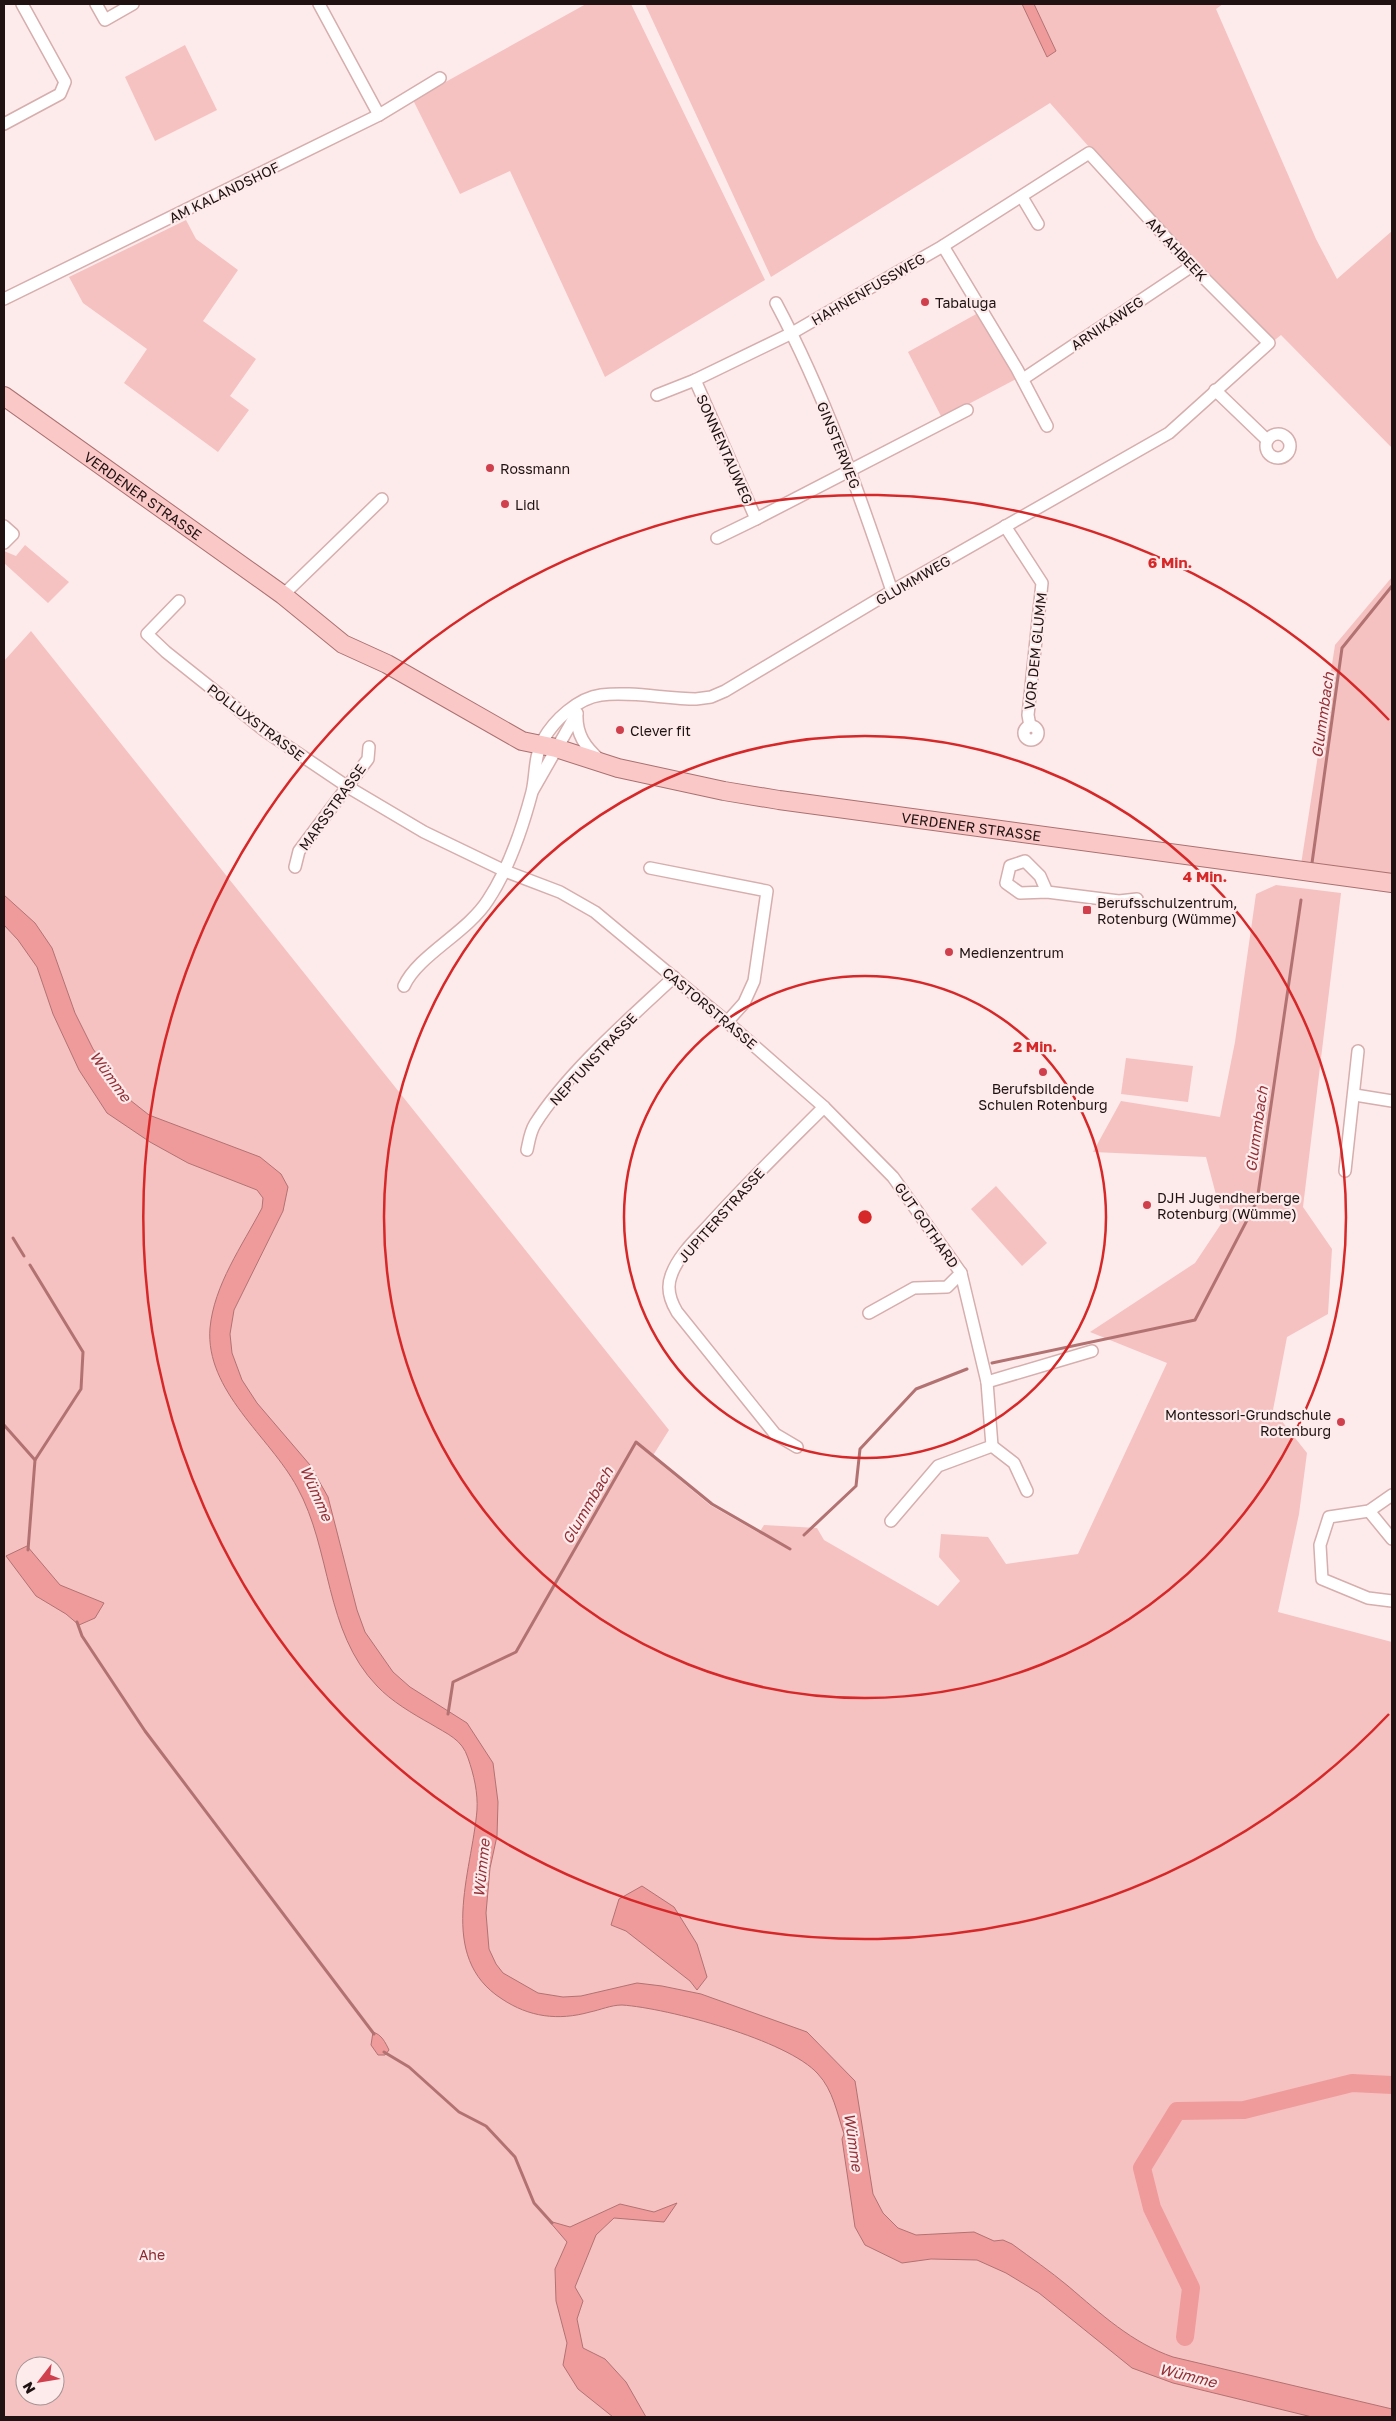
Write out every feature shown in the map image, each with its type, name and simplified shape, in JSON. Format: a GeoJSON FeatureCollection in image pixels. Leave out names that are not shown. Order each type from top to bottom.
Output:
{"type":"FeatureCollection","features":[{"type":"Feature","properties":{"kind":"main road","name":"VERDENER STRASSE"},"geometry":{"type":"LineString","coordinates":[[4,396],[283,595],[343,644],[387,664],[522,741],[546,745],[605,764],[724,791],[779,800],[1392,883]]}},
{"type":"Feature","properties":{"kind":"street"},"geometry":{"type":"LineString","coordinates":[[4,124],[60,94],[65,82],[22,4]]}},
{"type":"Feature","properties":{"kind":"street"},"geometry":{"type":"LineString","coordinates":[[96,4],[105,20],[133,4]]}},
{"type":"Feature","properties":{"kind":"street"},"geometry":{"type":"LineString","coordinates":[[319,4],[379,115]]}},
{"type":"Feature","properties":{"kind":"street","name":"AM KALANDSHOF"},"geometry":{"type":"LineString","coordinates":[[4,299],[379,115],[440,78]]}},
{"type":"Feature","properties":{"kind":"street","name":"HAHNENFUSSWEG"},"geometry":{"type":"LineString","coordinates":[[792,333],[943,246],[1089,153]]}},
{"type":"Feature","properties":{"kind":"street","name":"AM AHBEEK"},"geometry":{"type":"LineString","coordinates":[[1089,153],[1192,266],[1269,343]]}},
{"type":"Feature","properties":{"kind":"street"},"geometry":{"type":"LineString","coordinates":[[1022,197],[1038,224]]}},
{"type":"Feature","properties":{"kind":"street"},"geometry":{"type":"LineString","coordinates":[[943,246],[1023,379],[1048,426]]}},
{"type":"Feature","properties":{"kind":"street","name":"ARNIKAWEG"},"geometry":{"type":"LineString","coordinates":[[1023,379],[1192,266]]}},
{"type":"Feature","properties":{"kind":"street","name":"GINSTERWEG"},"geometry":{"type":"LineString","coordinates":[[776,303],[792,333],[850,468],[892,591]]}},
{"type":"Feature","properties":{"kind":"street","name":"SONNENTAUWEG"},"geometry":{"type":"LineString","coordinates":[[657,395],[695,380],[792,333]]}},
{"type":"Feature","properties":{"kind":"street","name":"GLUMMWEG"},"geometry":{"type":"LineString","coordinates":[[546,745],[560,718],[594,697],[612,695],[678,699],[711,697],[763,670],[892,591],[1169,433],[1269,343]]}},
{"type":"Feature","properties":{"kind":"street","name":"SONNENTAUWEG"},"geometry":{"type":"LineString","coordinates":[[695,380],[756,519]]}},
{"type":"Feature","properties":{"kind":"street"},"geometry":{"type":"LineString","coordinates":[[1215,390],[1267,440]]}},
{"type":"Feature","properties":{"kind":"street","name":"SONNENTAUWEG"},"geometry":{"type":"LineString","coordinates":[[717,538],[850,468],[967,410]]}},
{"type":"Feature","properties":{"kind":"street"},"geometry":{"type":"LineString","coordinates":[[283,595],[382,499]]}},
{"type":"Feature","properties":{"kind":"street"},"geometry":{"type":"LineString","coordinates":[[4,526],[13,534],[4,543]]}},
{"type":"Feature","properties":{"kind":"street","name":"VOR DEM GLUMM"},"geometry":{"type":"LineString","coordinates":[[1005,526],[1042,584],[1028,715],[1030,726]]}},
{"type":"Feature","properties":{"kind":"street","name":"POLLUXSTRASSE"},"geometry":{"type":"LineString","coordinates":[[179,601],[147,634],[166,652],[265,731],[348,787],[412,823],[426,828],[438,838],[505,871]]}},
{"type":"Feature","properties":{"kind":"street"},"geometry":{"type":"LineString","coordinates":[[404,986],[412,972],[464,929],[487,902],[505,871],[546,745],[587,700]]}},
{"type":"Feature","properties":{"kind":"street"},"geometry":{"type":"LineString","coordinates":[[577,713],[579,735],[594,754],[605,764]]}},
{"type":"Feature","properties":{"kind":"street"},"geometry":{"type":"LineString","coordinates":[[532,791],[548,766],[546,745]]}},
{"type":"Feature","properties":{"kind":"street","name":"MARSSTRASSE"},"geometry":{"type":"LineString","coordinates":[[295,867],[299,852],[368,759],[369,747]]}},
{"type":"Feature","properties":{"kind":"street"},"geometry":{"type":"LineString","coordinates":[[650,868],[767,891],[754,981],[747,998],[727,1022]]}},
{"type":"Feature","properties":{"kind":"street","name":"CASTORSTRASSE"},"geometry":{"type":"LineString","coordinates":[[505,871],[578,900],[595,912],[727,1022],[824,1108],[893,1176]]}},
{"type":"Feature","properties":{"kind":"street"},"geometry":{"type":"LineString","coordinates":[[1047,892],[1119,901],[1137,899]]}},
{"type":"Feature","properties":{"kind":"street","name":"NEPTUNSTRASSE"},"geometry":{"type":"LineString","coordinates":[[527,1150],[534,1125],[563,1088],[674,977]]}},
{"type":"Feature","properties":{"kind":"street"},"geometry":{"type":"LineString","coordinates":[[1345,1171],[1355,1095],[1358,1051]]}},
{"type":"Feature","properties":{"kind":"street"},"geometry":{"type":"LineString","coordinates":[[1355,1095],[1392,1101]]}},
{"type":"Feature","properties":{"kind":"street","name":"JUPITERSTRASSE"},"geometry":{"type":"LineString","coordinates":[[797,1447],[776,1434],[677,1312],[671,1300],[669,1281],[673,1271],[693,1242],[740,1191],[824,1108]]}},
{"type":"Feature","properties":{"kind":"street","name":"GUT GOTHARD"},"geometry":{"type":"LineString","coordinates":[[893,1176],[961,1274],[987,1382],[992,1446]]}},
{"type":"Feature","properties":{"kind":"street","name":"GUT GOTHARD"},"geometry":{"type":"LineString","coordinates":[[869,1314],[914,1288],[946,1287],[961,1274]]}},
{"type":"Feature","properties":{"kind":"street"},"geometry":{"type":"LineString","coordinates":[[987,1382],[1092,1351]]}},
{"type":"Feature","properties":{"kind":"street"},"geometry":{"type":"LineString","coordinates":[[891,1521],[938,1466],[992,1446],[1014,1463],[1027,1491]]}},
{"type":"Feature","properties":{"kind":"street"},"geometry":{"type":"LineString","coordinates":[[1392,1495],[1369,1511],[1329,1517],[1320,1545],[1322,1579],[1368,1598],[1392,1601]]}},
{"type":"Feature","properties":{"kind":"street"},"geometry":{"type":"LineString","coordinates":[[1369,1511],[1392,1539]]}},
{"type":"Feature","properties":{"kind":"green space"},"geometry":{"type":"Polygon","coordinates":[[[586,4],[631,4],[765,280],[605,377],[510,171],[460,194],[413,100],[586,4]]]}},
{"type":"Feature","properties":{"kind":"green space"},"geometry":{"type":"Polygon","coordinates":[[[645,4],[1022,4],[1047,57],[1056,51],[1034,4],[1223,4],[1216,9],[1316,239],[1337,279],[1392,231],[1392,448],[1281,335],[1271,343],[1193,264],[1050,103],[771,277],[645,4]]]}},
{"type":"Feature","properties":{"kind":"green space"},"geometry":{"type":"Polygon","coordinates":[[[185,45],[217,110],[155,141],[125,77],[185,45]]]}},
{"type":"Feature","properties":{"kind":"green space"},"geometry":{"type":"Polygon","coordinates":[[[186,220],[196,239],[238,270],[203,321],[256,359],[230,396],[249,410],[218,452],[124,383],[147,349],[83,303],[69,277],[186,220]]]}},
{"type":"Feature","properties":{"kind":"green space"},"geometry":{"type":"Polygon","coordinates":[[[978,313],[1018,378],[942,418],[908,352],[978,313]]]}},
{"type":"Feature","properties":{"kind":"green space"},"geometry":{"type":"Polygon","coordinates":[[[25,545],[69,582],[48,603],[4,563],[4,551],[16,556],[25,545]]]}},
{"type":"Feature","properties":{"kind":"green space"},"geometry":{"type":"Polygon","coordinates":[[[1392,577],[1392,883],[1300,871],[1335,645],[1392,577]]]}},
{"type":"Feature","properties":{"kind":"green space","name":"Ahe"},"geometry":{"type":"Polygon","coordinates":[[[31,631],[669,1430],[652,1457],[710,1505],[759,1533],[764,1525],[817,1528],[824,1540],[938,1606],[960,1581],[939,1557],[941,1534],[988,1537],[1006,1564],[1078,1554],[1167,1363],[1090,1332],[1195,1263],[1223,1221],[1206,1157],[1093,1152],[1121,1101],[1220,1117],[1235,1042],[1256,894],[1276,885],[1341,893],[1303,1207],[1332,1249],[1328,1314],[1287,1337],[1273,1410],[1307,1453],[1299,1514],[1278,1612],[1392,1642],[1392,2417],[4,2417],[4,661],[31,631]]]}},
{"type":"Feature","properties":{"kind":"green space"},"geometry":{"type":"Polygon","coordinates":[[[1126,1058],[1193,1066],[1188,1102],[1121,1094],[1126,1058]]]}},
{"type":"Feature","properties":{"kind":"green space"},"geometry":{"type":"Polygon","coordinates":[[[996,1186],[1047,1243],[1022,1266],[971,1209],[996,1186]]]}},
{"type":"Feature","properties":{"kind":"water"},"geometry":{"type":"Polygon","coordinates":[[[1022,4],[1034,4],[1056,51],[1047,57],[1022,4]]]}},
{"type":"Feature","properties":{"kind":"water","name":"Wümme"},"geometry":{"type":"Polygon","coordinates":[[[4,895],[35,923],[52,948],[75,1013],[93,1049],[130,1100],[149,1115],[260,1157],[281,1174],[288,1187],[283,1211],[234,1310],[230,1334],[232,1353],[242,1380],[257,1403],[310,1465],[328,1497],[357,1610],[365,1632],[393,1672],[410,1687],[467,1723],[493,1763],[498,1802],[497,1836],[490,1868],[486,1913],[489,1949],[496,1964],[503,1973],[538,1993],[563,1997],[581,1996],[637,1983],[662,1986],[701,1994],[807,2032],[855,2081],[873,2194],[883,2213],[898,2228],[916,2235],[974,2232],[994,2241],[1003,2240],[1012,2244],[1061,2280],[1130,2336],[1158,2351],[1173,2357],[1392,2409],[1392,2417],[1312,2417],[1173,2383],[1132,2368],[1039,2293],[1006,2273],[977,2260],[931,2259],[902,2263],[865,2245],[855,2227],[842,2139],[844,2134],[837,2110],[823,2080],[803,2061],[781,2049],[726,2028],[642,2007],[618,2005],[578,2015],[544,2016],[512,2005],[502,1999],[482,1981],[470,1960],[464,1937],[465,1886],[477,1810],[474,1777],[465,1751],[453,1738],[389,1697],[377,1686],[360,1664],[347,1641],[330,1590],[317,1537],[297,1487],[285,1468],[228,1393],[211,1351],[210,1328],[217,1296],[230,1266],[262,1208],[263,1198],[257,1190],[188,1163],[150,1142],[107,1113],[79,1070],[53,1014],[37,967],[18,940],[4,925],[4,895]]]}},
{"type":"Feature","properties":{"kind":"water"},"geometry":{"type":"Polygon","coordinates":[[[27,1546],[60,1585],[104,1603],[95,1618],[79,1625],[66,1614],[36,1596],[6,1556],[27,1546]]]}},
{"type":"Feature","properties":{"kind":"water"},"geometry":{"type":"Polygon","coordinates":[[[642,1886],[674,1907],[697,1944],[707,1977],[697,1990],[690,1981],[626,1931],[611,1925],[619,1899],[642,1886]]]}},
{"type":"Feature","properties":{"kind":"water"},"geometry":{"type":"Polygon","coordinates":[[[373,2032],[381,2037],[386,2044],[389,2050],[385,2055],[378,2055],[371,2045],[373,2032]]]}},
{"type":"Feature","properties":{"kind":"water"},"geometry":{"type":"Polygon","coordinates":[[[677,2203],[664,2222],[614,2218],[596,2235],[575,2287],[583,2301],[577,2319],[583,2348],[605,2359],[626,2382],[646,2417],[613,2417],[578,2389],[563,2365],[567,2343],[556,2301],[555,2269],[567,2242],[549,2221],[570,2227],[620,2204],[654,2212],[677,2203]]]}},
{"type":"Feature","properties":{"kind":"waterway","name":"Glummbach"},"geometry":{"type":"LineString","coordinates":[[1312,863],[1342,648],[1392,586]]}},
{"type":"Feature","properties":{"kind":"waterway","name":"Glummbach"},"geometry":{"type":"LineString","coordinates":[[992,1363],[1195,1320],[1257,1201],[1301,900]]}},
{"type":"Feature","properties":{"kind":"waterway"},"geometry":{"type":"LineString","coordinates":[[13,1238],[24,1256]]}},
{"type":"Feature","properties":{"kind":"waterway"},"geometry":{"type":"LineString","coordinates":[[30,1265],[83,1352],[81,1389],[35,1460]]}},
{"type":"Feature","properties":{"kind":"waterway","name":"Glummbach"},"geometry":{"type":"LineString","coordinates":[[804,1535],[856,1486],[860,1449],[916,1389],[967,1369]]}},
{"type":"Feature","properties":{"kind":"waterway"},"geometry":{"type":"LineString","coordinates":[[4,1425],[35,1460],[28,1550]]}},
{"type":"Feature","properties":{"kind":"waterway","name":"Glummbach"},"geometry":{"type":"LineString","coordinates":[[448,1714],[453,1682],[516,1652],[636,1442],[712,1504],[790,1549]]}},
{"type":"Feature","properties":{"kind":"waterway"},"geometry":{"type":"LineString","coordinates":[[77,1622],[82,1636],[145,1731],[374,2034]]}},
{"type":"Feature","properties":{"kind":"waterway"},"geometry":{"type":"LineString","coordinates":[[384,2052],[409,2067],[459,2112],[486,2126],[515,2157],[534,2203],[552,2223]]}},
{"type":"Feature","properties":{"kind":"waterway"},"geometry":{"type":"LineString","coordinates":[[1185,2337],[1191,2288],[1152,2208],[1142,2168],[1177,2111],[1244,2110],[1352,2083],[1392,2085]]}},
{"type":"Feature","properties":{"kind":"place","name":"Tabaluga"},"geometry":{"type":"Point","coordinates":[925,302]}},
{"type":"Feature","properties":{"kind":"place","name":"Rossmann"},"geometry":{"type":"Point","coordinates":[490,468]}},
{"type":"Feature","properties":{"kind":"place","name":"Lidl"},"geometry":{"type":"Point","coordinates":[505,504]}},
{"type":"Feature","properties":{"kind":"place","name":"Clever fit"},"geometry":{"type":"Point","coordinates":[620,730]}},
{"type":"Feature","properties":{"kind":"place","name":"Berufsschulzentrum, Rotenburg (Wümme)"},"geometry":{"type":"Point","coordinates":[1087,910]}},
{"type":"Feature","properties":{"kind":"place","name":"Medienzentrum"},"geometry":{"type":"Point","coordinates":[949,952]}},
{"type":"Feature","properties":{"kind":"place","name":"Berufsbildende Schulen Rotenburg"},"geometry":{"type":"Point","coordinates":[1043,1072]}},
{"type":"Feature","properties":{"kind":"place","name":"DJH Jugendherberge Rotenburg (Wümme)"},"geometry":{"type":"Point","coordinates":[1147,1205]}},
{"type":"Feature","properties":{"kind":"place","name":"Montessori-Grundschule Rotenburg"},"geometry":{"type":"Point","coordinates":[1341,1422]}}]}
